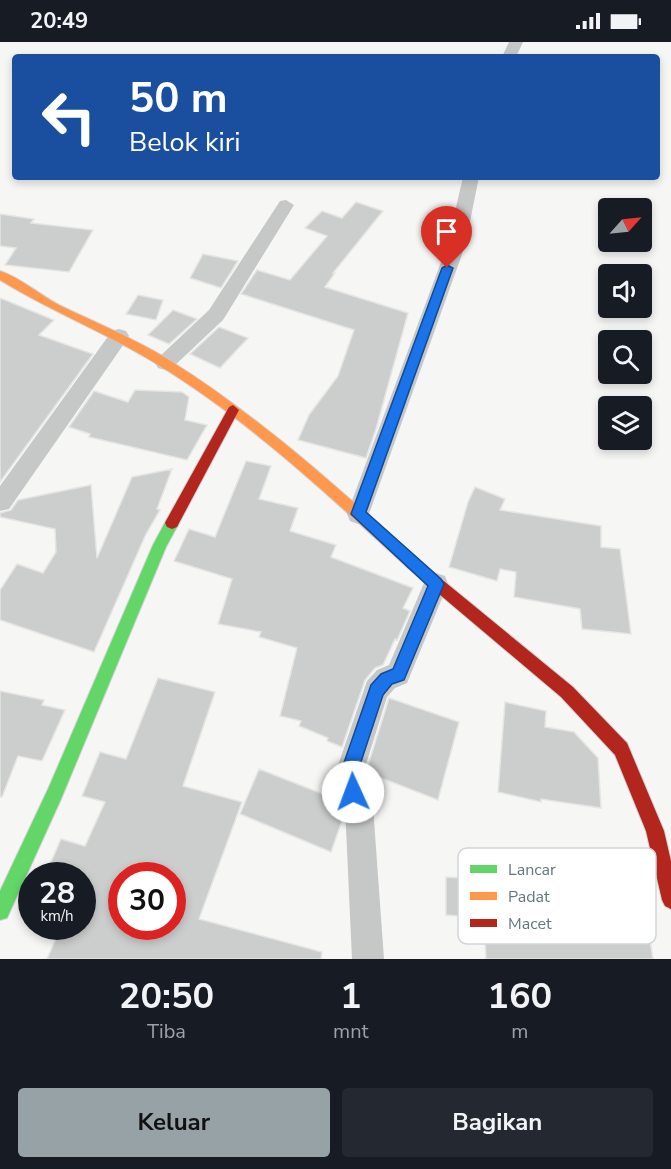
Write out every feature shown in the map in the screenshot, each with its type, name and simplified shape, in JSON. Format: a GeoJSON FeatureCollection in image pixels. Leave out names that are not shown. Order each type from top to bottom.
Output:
{"type":"FeatureCollection","features":[{"type":"Feature","properties":{"kind":"street"},"geometry":{"type":"LineString","coordinates":[[358,514],[456,246],[470,180]]}},
{"type":"Feature","properties":{"kind":"street"},"geometry":{"type":"LineString","coordinates":[[165,363],[216,315],[286,205]]}},
{"type":"Feature","properties":{"kind":"street"},"geometry":{"type":"LineString","coordinates":[[0,275],[54,306],[119,336],[165,363],[233,410],[358,514],[436,584],[567,692],[621,749],[655,831],[671,900]]}},
{"type":"Feature","properties":{"kind":"street"},"geometry":{"type":"LineString","coordinates":[[1,502],[119,336]]}},
{"type":"Feature","properties":{"kind":"street"},"geometry":{"type":"LineString","coordinates":[[0,911],[55,793],[159,545],[233,410]]}},
{"type":"Feature","properties":{"kind":"street"},"geometry":{"type":"LineString","coordinates":[[368,959],[359,806],[348,777],[376,690],[387,679],[398,674],[436,584]]}},
{"type":"Feature","properties":{"kind":"building"},"geometry":{"type":"Polygon","coordinates":[[[356,202],[383,211],[333,273],[335,273],[325,287],[408,313],[366,458],[298,440],[309,415],[338,376],[354,330],[241,294],[257,270],[290,280],[327,236],[305,228],[322,211],[342,218],[356,202]]]}},
{"type":"Feature","properties":{"kind":"building"},"geometry":{"type":"Polygon","coordinates":[[[0,214],[34,219],[31,223],[93,230],[69,272],[5,265],[16,248],[0,246],[0,214]]]}},
{"type":"Feature","properties":{"kind":"building"},"geometry":{"type":"Polygon","coordinates":[[[203,254],[238,261],[221,288],[190,278],[203,254]]]}},
{"type":"Feature","properties":{"kind":"building"},"geometry":{"type":"Polygon","coordinates":[[[138,295],[163,300],[156,320],[126,314],[138,295]]]}},
{"type":"Feature","properties":{"kind":"building"},"geometry":{"type":"Polygon","coordinates":[[[0,298],[54,320],[39,335],[93,354],[0,482],[0,298]]]}},
{"type":"Feature","properties":{"kind":"building"},"geometry":{"type":"Polygon","coordinates":[[[173,310],[197,319],[169,344],[148,335],[173,310]]]}},
{"type":"Feature","properties":{"kind":"building"},"geometry":{"type":"Polygon","coordinates":[[[219,327],[248,338],[220,368],[190,354],[219,327]]]}},
{"type":"Feature","properties":{"kind":"building"},"geometry":{"type":"Polygon","coordinates":[[[135,390],[182,392],[189,397],[185,420],[207,425],[187,460],[89,437],[90,434],[69,427],[94,391],[128,402],[135,390]]]}},
{"type":"Feature","properties":{"kind":"building"},"geometry":{"type":"Polygon","coordinates":[[[246,461],[271,466],[259,499],[298,508],[290,531],[336,545],[331,557],[413,588],[403,608],[410,611],[383,665],[375,668],[365,680],[342,747],[327,741],[328,738],[299,726],[301,721],[280,716],[297,648],[259,637],[261,632],[218,624],[232,579],[174,561],[189,529],[215,537],[246,461]]]}},
{"type":"Feature","properties":{"kind":"building"},"geometry":{"type":"Polygon","coordinates":[[[172,469],[157,509],[160,510],[146,534],[94,652],[0,620],[0,590],[17,564],[43,573],[56,552],[55,529],[0,517],[0,513],[11,510],[18,500],[91,485],[97,558],[132,477],[172,469]]]}},
{"type":"Feature","properties":{"kind":"building"},"geometry":{"type":"Polygon","coordinates":[[[475,487],[505,499],[500,510],[601,526],[601,547],[620,549],[631,634],[582,629],[580,609],[514,597],[516,572],[500,569],[497,581],[449,567],[468,502],[475,487]]]}},
{"type":"Feature","properties":{"kind":"building"},"geometry":{"type":"Polygon","coordinates":[[[158,678],[215,692],[183,786],[242,802],[199,919],[322,952],[321,959],[47,959],[55,940],[96,940],[96,862],[51,862],[61,839],[85,846],[105,802],[82,796],[100,752],[126,759],[158,678]]]}},
{"type":"Feature","properties":{"kind":"building"},"geometry":{"type":"Polygon","coordinates":[[[0,691],[44,700],[42,705],[65,710],[42,761],[18,756],[2,797],[0,797],[0,691]]]}},
{"type":"Feature","properties":{"kind":"building"},"geometry":{"type":"Polygon","coordinates":[[[389,698],[459,722],[438,800],[366,772],[389,698]]]}},
{"type":"Feature","properties":{"kind":"building"},"geometry":{"type":"Polygon","coordinates":[[[505,702],[546,711],[545,727],[574,732],[598,758],[601,808],[541,799],[541,802],[498,792],[505,702]]]}},
{"type":"Feature","properties":{"kind":"building"},"geometry":{"type":"Polygon","coordinates":[[[259,769],[341,801],[343,818],[331,852],[240,814],[259,769]]]}},
{"type":"Feature","properties":{"kind":"building"},"geometry":{"type":"Polygon","coordinates":[[[446,877],[458,878],[458,916],[446,915],[446,877]]]}},
{"type":"Feature","properties":{"kind":"building"},"geometry":{"type":"Polygon","coordinates":[[[485,944],[651,944],[653,959],[486,959],[485,944]]]}},
{"type":"Feature","properties":{"kind":"traffic: fast"},"geometry":{"type":"LineString","coordinates":[[0,911],[55,793],[160,545],[172,523]]}},
{"type":"Feature","properties":{"kind":"traffic: slow"},"geometry":{"type":"LineString","coordinates":[[0,275],[55,307],[151,355],[198,385],[293,457],[412,563]]}},
{"type":"Feature","properties":{"kind":"traffic: jam"},"geometry":{"type":"LineString","coordinates":[[172,523],[233,410]]}},
{"type":"Feature","properties":{"kind":"traffic: jam"},"geometry":{"type":"LineString","coordinates":[[412,563],[567,692],[621,749],[655,831],[671,900]]}},
{"type":"Feature","properties":{"kind":"route"},"geometry":{"type":"LineString","coordinates":[[353,792],[348,777],[376,690],[387,679],[398,674],[436,584],[358,514],[447,268]]}}]}
